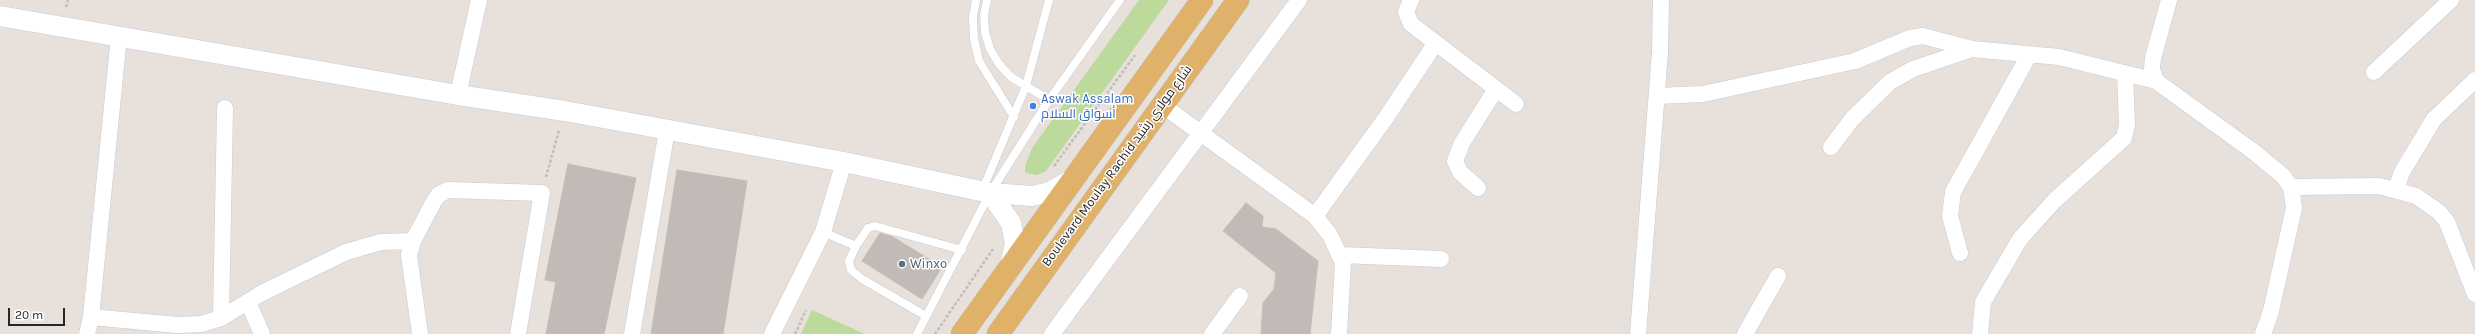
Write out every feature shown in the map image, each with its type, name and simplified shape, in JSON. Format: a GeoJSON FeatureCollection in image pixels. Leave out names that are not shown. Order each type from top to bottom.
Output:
{"type":"FeatureCollection","features":[{"type":"Feature","properties":{"kind":"main road"},"geometry":{"type":"LineString","coordinates":[[962,334],[1071,180],[1202,0]]}},
{"type":"Feature","properties":{"kind":"main road","name":"Boulevard Moulay Rachid شارع مولاي رشيد"},"geometry":{"type":"LineString","coordinates":[[998,334],[1238,0]]}},
{"type":"Feature","properties":{"kind":"street"},"geometry":{"type":"LineString","coordinates":[[458,95],[479,0]]}},
{"type":"Feature","properties":{"kind":"street"},"geometry":{"type":"LineString","coordinates":[[1052,334],[1299,0]]}},
{"type":"Feature","properties":{"kind":"street"},"geometry":{"type":"LineString","coordinates":[[1411,0],[1406,12],[1408,20],[1435,44],[1516,104]]}},
{"type":"Feature","properties":{"kind":"street"},"geometry":{"type":"LineString","coordinates":[[1638,334],[1657,96],[1661,0]]}},
{"type":"Feature","properties":{"kind":"street"},"geometry":{"type":"LineString","coordinates":[[2156,81],[2152,69],[2153,58],[2169,0]]}},
{"type":"Feature","properties":{"kind":"street"},"geometry":{"type":"LineString","coordinates":[[2374,72],[2451,0]]}},
{"type":"Feature","properties":{"kind":"street"},"geometry":{"type":"LineString","coordinates":[[0,16],[458,95],[564,111],[844,162],[986,192],[1032,196],[1050,192],[1071,180]]}},
{"type":"Feature","properties":{"kind":"street"},"geometry":{"type":"LineString","coordinates":[[87,334],[91,317],[119,36]]}},
{"type":"Feature","properties":{"kind":"street"},"geometry":{"type":"LineString","coordinates":[[1657,96],[1703,94],[1855,61],[1910,38],[1923,36],[1972,49],[2059,57],[2156,81],[2254,152],[2283,176],[2291,187],[2294,208],[2271,311],[2263,334]]}},
{"type":"Feature","properties":{"kind":"street"},"geometry":{"type":"LineString","coordinates":[[1314,216],[1385,119],[1435,44]]}},
{"type":"Feature","properties":{"kind":"street"},"geometry":{"type":"LineString","coordinates":[[1832,147],[1852,119],[1890,82],[1913,69],[1972,49]]}},
{"type":"Feature","properties":{"kind":"street"},"geometry":{"type":"LineString","coordinates":[[1960,252],[1950,216],[1953,192],[2029,55]]}},
{"type":"Feature","properties":{"kind":"street"},"geometry":{"type":"LineString","coordinates":[[1980,334],[1983,302],[2020,239],[2054,201],[2124,138],[2127,125],[2125,73]]}},
{"type":"Feature","properties":{"kind":"street"},"geometry":{"type":"LineString","coordinates":[[2396,189],[2402,172],[2434,118],[2475,80]]}},
{"type":"Feature","properties":{"kind":"street"},"geometry":{"type":"LineString","coordinates":[[1478,188],[1460,172],[1455,161],[1462,143],[1496,88]]}},
{"type":"Feature","properties":{"kind":"street"},"geometry":{"type":"LineString","coordinates":[[1162,105],[1314,216],[1330,235],[1341,255],[1343,270],[1339,334]]}},
{"type":"Feature","properties":{"kind":"street"},"geometry":{"type":"LineString","coordinates":[[221,318],[225,108]]}},
{"type":"Feature","properties":{"kind":"street"},"geometry":{"type":"LineString","coordinates":[[632,334],[667,130]]}},
{"type":"Feature","properties":{"kind":"street"},"geometry":{"type":"LineString","coordinates":[[772,334],[823,232],[844,162]]}},
{"type":"Feature","properties":{"kind":"street"},"geometry":{"type":"LineString","coordinates":[[2291,187],[2324,188],[2360,185],[2396,189],[2416,196],[2439,212],[2458,246],[2475,294]]}},
{"type":"Feature","properties":{"kind":"street"},"geometry":{"type":"LineString","coordinates":[[420,334],[409,255],[413,241],[433,203],[438,195],[448,190],[542,193],[518,334]]}},
{"type":"Feature","properties":{"kind":"street"},"geometry":{"type":"LineString","coordinates":[[986,192],[1011,223],[1015,243],[1010,266]]}},
{"type":"Feature","properties":{"kind":"street"},"geometry":{"type":"LineString","coordinates":[[91,317],[177,326],[202,324],[221,318],[248,302],[346,252],[382,242],[413,241]]}},
{"type":"Feature","properties":{"kind":"street"},"geometry":{"type":"LineString","coordinates":[[1341,255],[1442,259]]}},
{"type":"Feature","properties":{"kind":"street"},"geometry":{"type":"LineString","coordinates":[[1745,334],[1778,276]]}},
{"type":"Feature","properties":{"kind":"street"},"geometry":{"type":"LineString","coordinates":[[1212,334],[1240,296]]}},
{"type":"Feature","properties":{"kind":"street"},"geometry":{"type":"LineString","coordinates":[[248,302],[262,334]]}},
{"type":"Feature","properties":{"kind":"lane"},"geometry":{"type":"LineString","coordinates":[[976,0],[973,17],[974,39],[980,61],[1014,116]]}},
{"type":"Feature","properties":{"kind":"lane"},"geometry":{"type":"LineString","coordinates":[[987,0],[984,14],[985,32],[990,49],[999,64],[1011,77],[1049,100]]}},
{"type":"Feature","properties":{"kind":"lane"},"geometry":{"type":"LineString","coordinates":[[917,334],[962,250],[986,192],[1026,86],[1048,0]]}},
{"type":"Feature","properties":{"kind":"lane"},"geometry":{"type":"LineString","coordinates":[[986,192],[1120,0]]}},
{"type":"Feature","properties":{"kind":"lane"},"geometry":{"type":"LineString","coordinates":[[926,316],[862,279],[851,270],[848,261],[856,246],[868,228],[875,226],[962,250]]}},
{"type":"Feature","properties":{"kind":"lane"},"geometry":{"type":"LineString","coordinates":[[823,232],[856,246]]}},
{"type":"Feature","properties":{"kind":"path"},"geometry":{"type":"LineString","coordinates":[[542,193],[564,111]]}},
{"type":"Feature","properties":{"kind":"path"},"geometry":{"type":"LineString","coordinates":[[796,334],[806,310]]}},
{"type":"Feature","properties":{"kind":"green space"},"geometry":{"type":"Polygon","coordinates":[[[1139,0],[1169,0],[1046,171],[1037,175],[1025,173],[1025,166],[1032,148],[1139,0]]]}},
{"type":"Feature","properties":{"kind":"green space"},"geometry":{"type":"Polygon","coordinates":[[[812,310],[865,334],[801,334],[812,310]]]}},
{"type":"Feature","properties":{"kind":"building"},"geometry":{"type":"Polygon","coordinates":[[[568,164],[636,178],[604,334],[546,334],[556,282],[545,280],[568,164]]]}},
{"type":"Feature","properties":{"kind":"building"},"geometry":{"type":"Polygon","coordinates":[[[677,170],[747,181],[723,334],[651,334],[677,170]]]}},
{"type":"Feature","properties":{"kind":"building"},"geometry":{"type":"Polygon","coordinates":[[[1246,203],[1263,216],[1262,227],[1276,229],[1318,261],[1310,334],[1261,334],[1263,303],[1274,289],[1276,273],[1223,231],[1246,203]]]}},
{"type":"Feature","properties":{"kind":"building","name":"Winxo"},"geometry":{"type":"Polygon","coordinates":[[[880,233],[893,237],[942,267],[922,299],[862,261],[880,233]]]}},
{"type":"Feature","properties":{"kind":"place","name":"Aswak Assalam أسواق السلام"},"geometry":{"type":"Point","coordinates":[1033,106]}},
{"type":"Feature","properties":{"kind":"place","name":"Winxo"},"geometry":{"type":"Point","coordinates":[902,264]}}]}
